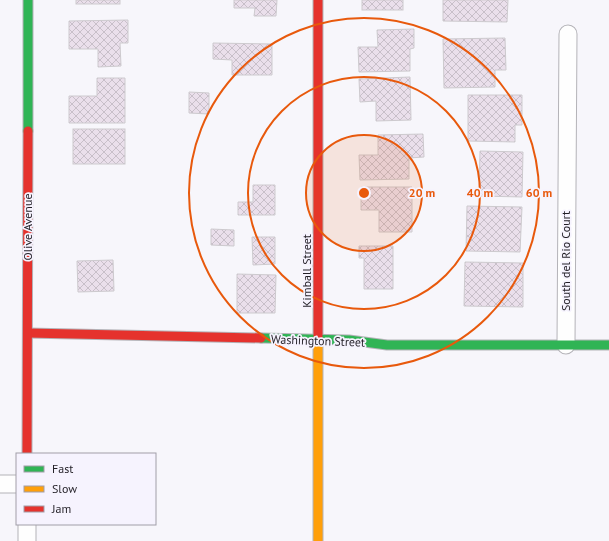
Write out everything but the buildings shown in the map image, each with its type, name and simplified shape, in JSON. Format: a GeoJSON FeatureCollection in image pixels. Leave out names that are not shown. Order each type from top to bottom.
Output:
{"type":"FeatureCollection","features":[{"type":"Feature","properties":{"kind":"street","name":"Olive Avenue"},"geometry":{"type":"LineString","coordinates":[[27,453],[28,0]]}},
{"type":"Feature","properties":{"kind":"street","name":"Kimball Street"},"geometry":{"type":"LineString","coordinates":[[318,0],[318,541]]}},
{"type":"Feature","properties":{"kind":"street","name":"South del Rio Court"},"geometry":{"type":"LineString","coordinates":[[566,345],[568,34]]}},
{"type":"Feature","properties":{"kind":"street","name":"Washington Street"},"geometry":{"type":"LineString","coordinates":[[28,333],[348,340],[394,345],[609,346]]}},
{"type":"Feature","properties":{"kind":"street"},"geometry":{"type":"LineString","coordinates":[[0,484],[16,484]]}},
{"type":"Feature","properties":{"kind":"street"},"geometry":{"type":"LineString","coordinates":[[27,525],[27,541]]}},
{"type":"Feature","properties":{"kind":"traffic: fast"},"geometry":{"type":"LineString","coordinates":[[28,0],[28,131]]}},
{"type":"Feature","properties":{"kind":"traffic: fast"},"geometry":{"type":"LineString","coordinates":[[261,338],[349,340],[387,345],[609,345]]}},
{"type":"Feature","properties":{"kind":"traffic: slow"},"geometry":{"type":"LineString","coordinates":[[318,341],[318,541]]}},
{"type":"Feature","properties":{"kind":"traffic: jam"},"geometry":{"type":"LineString","coordinates":[[318,0],[318,341]]}},
{"type":"Feature","properties":{"kind":"traffic: jam"},"geometry":{"type":"LineString","coordinates":[[27,453],[28,131]]}},
{"type":"Feature","properties":{"kind":"traffic: jam"},"geometry":{"type":"LineString","coordinates":[[28,333],[261,338]]}}]}
